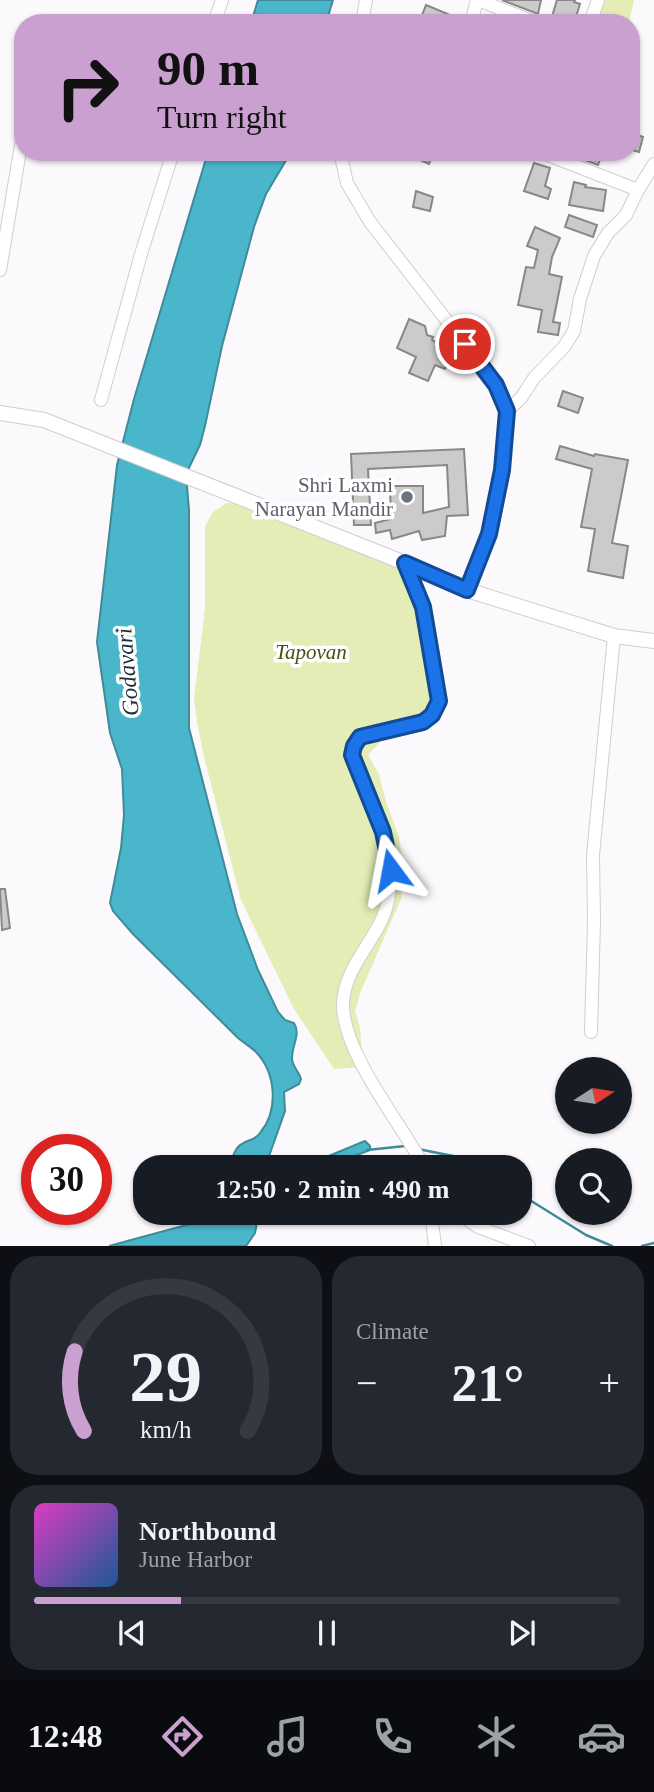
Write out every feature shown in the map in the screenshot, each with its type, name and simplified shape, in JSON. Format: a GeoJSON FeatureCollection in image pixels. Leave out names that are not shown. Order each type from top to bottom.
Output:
{"type":"FeatureCollection","features":[{"type":"Feature","properties":{"kind":"main road"},"geometry":{"type":"LineString","coordinates":[[0,413],[44,420],[467,590],[614,636],[654,641]]}},
{"type":"Feature","properties":{"kind":"street"},"geometry":{"type":"LineString","coordinates":[[477,0],[514,14]]}},
{"type":"Feature","properties":{"kind":"street"},"geometry":{"type":"LineString","coordinates":[[0,270],[18,161]]}},
{"type":"Feature","properties":{"kind":"street"},"geometry":{"type":"LineString","coordinates":[[101,400],[141,254],[170,161]]}},
{"type":"Feature","properties":{"kind":"street"},"geometry":{"type":"LineString","coordinates":[[342,161],[347,183],[370,222],[496,385],[507,411],[502,470],[489,534],[467,590]]}},
{"type":"Feature","properties":{"kind":"street"},"geometry":{"type":"LineString","coordinates":[[575,161],[638,190]]}},
{"type":"Feature","properties":{"kind":"street"},"geometry":{"type":"LineString","coordinates":[[507,411],[521,398],[534,378],[565,347],[574,331],[580,299],[594,256],[608,233],[626,215],[654,164]]}},
{"type":"Feature","properties":{"kind":"street"},"geometry":{"type":"LineString","coordinates":[[405,563],[423,607],[439,701],[432,715],[423,722],[360,737],[354,746],[352,755],[383,832],[391,870],[390,890],[383,918],[354,966],[346,985],[343,1006],[347,1028],[359,1059],[417,1155]]}},
{"type":"Feature","properties":{"kind":"street"},"geometry":{"type":"LineString","coordinates":[[591,1032],[593,855],[614,636]]}},
{"type":"Feature","properties":{"kind":"street"},"geometry":{"type":"LineString","coordinates":[[432,1225],[435,1246]]}},
{"type":"Feature","properties":{"kind":"street"},"geometry":{"type":"LineString","coordinates":[[475,1225],[529,1246]]}},
{"type":"Feature","properties":{"kind":"green space"},"geometry":{"type":"Polygon","coordinates":[[[601,0],[634,0],[631,14],[596,14],[601,0]]]}},
{"type":"Feature","properties":{"kind":"green space","name":"Tapovan"},"geometry":{"type":"Polygon","coordinates":[[[227,503],[245,503],[397,561],[410,581],[441,710],[394,727],[368,755],[379,774],[399,837],[404,871],[401,899],[355,1011],[360,1028],[363,1067],[334,1069],[294,1009],[241,900],[204,757],[194,699],[205,608],[205,526],[213,512],[227,503]]]}},
{"type":"Feature","properties":{"kind":"water"},"geometry":{"type":"Polygon","coordinates":[[[258,0],[333,0],[329,14],[254,14],[258,0]]]}},
{"type":"Feature","properties":{"kind":"water","name":"Godavari"},"geometry":{"type":"Polygon","coordinates":[[[205,161],[286,161],[266,194],[254,227],[222,346],[200,445],[186,474],[189,510],[189,728],[237,914],[258,970],[278,1012],[285,1020],[294,1023],[297,1031],[292,1058],[301,1079],[299,1084],[284,1092],[285,1111],[269,1155],[234,1155],[239,1146],[258,1136],[270,1114],[273,1092],[263,1061],[133,934],[113,911],[110,903],[121,848],[124,815],[122,769],[110,733],[97,642],[117,465],[205,161]]]}},
{"type":"Feature","properties":{"kind":"water"},"geometry":{"type":"Polygon","coordinates":[[[365,1141],[370,1146],[370,1150],[357,1155],[331,1155],[365,1141]]]}},
{"type":"Feature","properties":{"kind":"water"},"geometry":{"type":"Polygon","coordinates":[[[186,1225],[257,1225],[255,1233],[246,1246],[109,1246],[186,1225]]]}},
{"type":"Feature","properties":{"kind":"building"},"geometry":{"type":"Polygon","coordinates":[[[502,0],[541,0],[538,14],[502,0]]]}},
{"type":"Feature","properties":{"kind":"building"},"geometry":{"type":"Polygon","coordinates":[[[557,0],[575,0],[574,2],[580,4],[577,14],[553,14],[557,0]]]}},
{"type":"Feature","properties":{"kind":"building"},"geometry":{"type":"Polygon","coordinates":[[[426,5],[448,14],[422,14],[426,5]]]}},
{"type":"Feature","properties":{"kind":"building"},"geometry":{"type":"Polygon","coordinates":[[[534,163],[550,168],[545,186],[551,189],[548,199],[524,191],[534,163]]]}},
{"type":"Feature","properties":{"kind":"building"},"geometry":{"type":"Polygon","coordinates":[[[574,182],[586,185],[585,187],[606,190],[603,211],[569,205],[574,182]]]}},
{"type":"Feature","properties":{"kind":"building"},"geometry":{"type":"Polygon","coordinates":[[[416,191],[433,197],[430,211],[413,207],[416,191]]]}},
{"type":"Feature","properties":{"kind":"building"},"geometry":{"type":"Polygon","coordinates":[[[569,215],[597,225],[593,237],[565,227],[569,215]]]}},
{"type":"Feature","properties":{"kind":"building"},"geometry":{"type":"Polygon","coordinates":[[[535,227],[560,238],[549,274],[562,277],[553,322],[560,323],[558,335],[538,332],[542,310],[518,305],[526,267],[534,268],[538,250],[527,246],[535,227]]]}},
{"type":"Feature","properties":{"kind":"building"},"geometry":{"type":"Polygon","coordinates":[[[409,319],[425,326],[427,335],[433,337],[432,340],[437,343],[436,347],[441,349],[439,354],[449,358],[445,369],[435,365],[428,381],[409,373],[416,357],[397,348],[409,319]]]}},
{"type":"Feature","properties":{"kind":"building"},"geometry":{"type":"Polygon","coordinates":[[[563,391],[583,398],[578,413],[558,406],[563,391]]]}},
{"type":"Feature","properties":{"kind":"building"},"geometry":{"type":"Polygon","coordinates":[[[560,446],[594,456],[595,454],[628,460],[612,543],[628,546],[623,578],[588,571],[595,529],[581,527],[592,469],[556,459],[560,446]]]}},
{"type":"Feature","properties":{"kind":"building"},"geometry":{"type":"Polygon","coordinates":[[[464,449],[468,515],[447,516],[445,536],[422,540],[419,531],[392,539],[390,530],[376,533],[375,523],[391,519],[390,486],[423,486],[423,513],[449,507],[447,465],[368,469],[371,525],[354,525],[351,454],[464,449]]]}},
{"type":"Feature","properties":{"kind":"building"},"geometry":{"type":"Polygon","coordinates":[[[0,889],[5,889],[10,928],[2,930],[0,889]]]}},
{"type":"Feature","properties":{"kind":"waterway"},"geometry":{"type":"LineString","coordinates":[[367,1150],[405,1146]]}},
{"type":"Feature","properties":{"kind":"waterway"},"geometry":{"type":"LineString","coordinates":[[418,1149],[448,1155]]}},
{"type":"Feature","properties":{"kind":"waterway"},"geometry":{"type":"LineString","coordinates":[[532,1201],[586,1235],[612,1246]]}},
{"type":"Feature","properties":{"kind":"waterway"},"geometry":{"type":"LineString","coordinates":[[642,1246],[654,1243]]}},
{"type":"Feature","properties":{"kind":"place","name":"Shri Laxmi Narayan Mandir"},"geometry":{"type":"Point","coordinates":[407,497]}},
{"type":"Feature","properties":{"kind":"route"},"geometry":{"type":"LineString","coordinates":[[391,870],[383,832],[352,755],[360,737],[423,722],[432,715],[439,701],[423,607],[405,563],[467,590],[489,534],[502,470],[507,411],[496,385],[465,344]]}}]}
